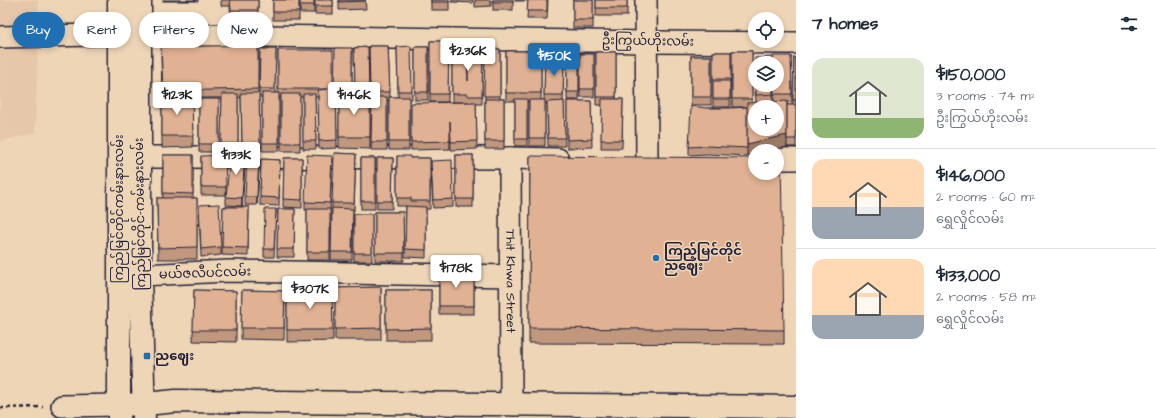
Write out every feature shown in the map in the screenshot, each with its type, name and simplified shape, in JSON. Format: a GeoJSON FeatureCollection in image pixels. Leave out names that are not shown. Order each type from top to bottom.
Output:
{"type":"FeatureCollection","features":[{"type":"Feature","properties":{"kind":"main road","name":"ကြည်မြင်တိုင်ကမ်းနားလမ်း"},"geometry":{"type":"LineString","coordinates":[[119,0],[123,12]]}},
{"type":"Feature","properties":{"kind":"main road","name":"ကြည်မြင်တိုင်-ကမ်းနားလမ်း"},"geometry":{"type":"LineString","coordinates":[[131,28],[140,0]]}},
{"type":"Feature","properties":{"kind":"main road","name":"ကြည်မြင်တိုင်ကမ်းနားလမ်း"},"geometry":{"type":"LineString","coordinates":[[119,411],[129,48]]}},
{"type":"Feature","properties":{"kind":"main road","name":"ကြည်မြင်တိုင်-ကမ်းနားလမ်း"},"geometry":{"type":"LineString","coordinates":[[130,48],[139,157],[140,275],[143,363]]}},
{"type":"Feature","properties":{"kind":"main road"},"geometry":{"type":"LineString","coordinates":[[143,363],[148,413]]}},
{"type":"Feature","properties":{"kind":"main road"},"geometry":{"type":"LineString","coordinates":[[143,363],[159,389],[178,401]]}},
{"type":"Feature","properties":{"kind":"main road"},"geometry":{"type":"LineString","coordinates":[[119,411],[148,413],[178,401],[511,404],[672,412],[796,407]]}},
{"type":"Feature","properties":{"kind":"street"},"geometry":{"type":"LineString","coordinates":[[625,160],[655,159],[646,42],[646,0]]}},
{"type":"Feature","properties":{"kind":"street","name":"ဦးကြွယ်ဟိုးလမ်း"},"geometry":{"type":"LineString","coordinates":[[131,34],[796,43]]}},
{"type":"Feature","properties":{"kind":"street","name":"ဦးကြွယ်ဟိုးလမ်း"},"geometry":{"type":"LineString","coordinates":[[0,37],[73,35]]}},
{"type":"Feature","properties":{"kind":"street"},"geometry":{"type":"LineString","coordinates":[[139,157],[579,159]]}},
{"type":"Feature","properties":{"kind":"street","name":"Thit Khwa Street"},"geometry":{"type":"LineString","coordinates":[[510,158],[511,404]]}},
{"type":"Feature","properties":{"kind":"street"},"geometry":{"type":"LineString","coordinates":[[784,159],[796,159]]}},
{"type":"Feature","properties":{"kind":"street","name":"မယ်ဇလီပင်လမ်း"},"geometry":{"type":"LineString","coordinates":[[140,275],[229,271],[511,276]]}},
{"type":"Feature","properties":{"kind":"street"},"geometry":{"type":"LineString","coordinates":[[62,406],[119,411]]}},
{"type":"Feature","properties":{"kind":"path"},"geometry":{"type":"LineString","coordinates":[[0,408],[62,406]]}},
{"type":"Feature","properties":{"kind":"shaded area"},"geometry":{"type":"Polygon","coordinates":[[[0,0],[38,0],[39,12],[12,12],[12,48],[38,48],[35,133],[0,141],[0,0]]]}},
{"type":"Feature","properties":{"kind":"building"},"geometry":{"type":"Polygon","coordinates":[[[230,0],[258,0],[258,10],[231,10],[230,0]]]}},
{"type":"Feature","properties":{"kind":"building"},"geometry":{"type":"Polygon","coordinates":[[[273,0],[299,0],[299,12],[273,12],[273,0]]]}},
{"type":"Feature","properties":{"kind":"building"},"geometry":{"type":"Polygon","coordinates":[[[300,0],[314,0],[314,5],[300,5],[300,0]]]}},
{"type":"Feature","properties":{"kind":"building"},"geometry":{"type":"Polygon","coordinates":[[[315,0],[333,0],[333,6],[315,6],[315,0]]]}},
{"type":"Feature","properties":{"kind":"building"},"geometry":{"type":"Polygon","coordinates":[[[339,0],[365,0],[366,1],[339,2],[339,0]]]}},
{"type":"Feature","properties":{"kind":"building"},"geometry":{"type":"Polygon","coordinates":[[[431,0],[449,0],[449,2],[431,2],[431,0]]]}},
{"type":"Feature","properties":{"kind":"building"},"geometry":{"type":"Polygon","coordinates":[[[493,0],[513,0],[513,2],[493,2],[493,0]]]}},
{"type":"Feature","properties":{"kind":"building"},"geometry":{"type":"Polygon","coordinates":[[[528,0],[547,0],[547,11],[527,11],[528,0]]]}},
{"type":"Feature","properties":{"kind":"building"},"geometry":{"type":"Polygon","coordinates":[[[573,0],[593,0],[593,20],[573,20],[573,0]]]}},
{"type":"Feature","properties":{"kind":"building"},"geometry":{"type":"Polygon","coordinates":[[[596,0],[627,0],[627,8],[596,8],[596,0]]]}},
{"type":"Feature","properties":{"kind":"building"},"geometry":{"type":"Polygon","coordinates":[[[430,41],[449,41],[448,94],[430,94],[430,41]]]}},
{"type":"Feature","properties":{"kind":"building"},"geometry":{"type":"Polygon","coordinates":[[[209,46],[217,46],[217,48],[258,48],[258,89],[163,91],[161,48],[209,48],[209,46]]]}},
{"type":"Feature","properties":{"kind":"building"},"geometry":{"type":"Polygon","coordinates":[[[369,46],[388,46],[390,92],[370,92],[369,46]]]}},
{"type":"Feature","properties":{"kind":"building"},"geometry":{"type":"Polygon","coordinates":[[[411,46],[412,91],[398,91],[397,47],[411,46]]]}},
{"type":"Feature","properties":{"kind":"building"},"geometry":{"type":"Polygon","coordinates":[[[368,47],[369,89],[355,89],[354,48],[368,47]]]}},
{"type":"Feature","properties":{"kind":"building"},"geometry":{"type":"Polygon","coordinates":[[[415,47],[428,47],[428,92],[415,92],[415,47]]]}},
{"type":"Feature","properties":{"kind":"building"},"geometry":{"type":"Polygon","coordinates":[[[335,48],[352,48],[352,89],[334,89],[335,48]]]}},
{"type":"Feature","properties":{"kind":"building"},"geometry":{"type":"Polygon","coordinates":[[[260,49],[276,49],[275,89],[259,89],[260,49]]]}},
{"type":"Feature","properties":{"kind":"building"},"geometry":{"type":"Polygon","coordinates":[[[468,49],[483,49],[482,96],[452,94],[452,50],[467,50],[468,81],[468,49]]]}},
{"type":"Feature","properties":{"kind":"building"},"geometry":{"type":"Polygon","coordinates":[[[485,49],[500,49],[500,96],[484,96],[485,49]]]}},
{"type":"Feature","properties":{"kind":"building"},"geometry":{"type":"Polygon","coordinates":[[[278,50],[333,50],[333,90],[336,90],[337,140],[319,141],[318,90],[328,89],[278,89],[278,50]]]}},
{"type":"Feature","properties":{"kind":"building"},"geometry":{"type":"Polygon","coordinates":[[[506,51],[541,51],[541,93],[506,93],[506,51]]]}},
{"type":"Feature","properties":{"kind":"building"},"geometry":{"type":"Polygon","coordinates":[[[732,51],[752,51],[752,56],[748,56],[748,92],[752,92],[752,99],[732,99],[732,51]]]}},
{"type":"Feature","properties":{"kind":"building"},"geometry":{"type":"Polygon","coordinates":[[[596,52],[616,52],[616,97],[596,97],[596,52]]]}},
{"type":"Feature","properties":{"kind":"building"},"geometry":{"type":"Polygon","coordinates":[[[713,52],[731,52],[731,79],[713,79],[713,52]]]}},
{"type":"Feature","properties":{"kind":"building"},"geometry":{"type":"Polygon","coordinates":[[[567,54],[579,54],[579,92],[567,92],[567,54]]]}},
{"type":"Feature","properties":{"kind":"building"},"geometry":{"type":"Polygon","coordinates":[[[580,54],[594,54],[594,89],[580,89],[580,54]]]}},
{"type":"Feature","properties":{"kind":"building"},"geometry":{"type":"Polygon","coordinates":[[[691,56],[711,56],[711,97],[691,97],[691,56]]]}},
{"type":"Feature","properties":{"kind":"building"},"geometry":{"type":"Polygon","coordinates":[[[784,56],[791,56],[792,94],[774,94],[774,92],[784,92],[784,56]]]}},
{"type":"Feature","properties":{"kind":"building"},"geometry":{"type":"Polygon","coordinates":[[[794,57],[796,58],[796,100],[793,100],[794,57]]]}},
{"type":"Feature","properties":{"kind":"building"},"geometry":{"type":"Polygon","coordinates":[[[545,58],[564,59],[563,95],[544,95],[545,58]]]}},
{"type":"Feature","properties":{"kind":"building"},"geometry":{"type":"Polygon","coordinates":[[[713,81],[730,81],[730,99],[713,99],[713,81]]]}},
{"type":"Feature","properties":{"kind":"building"},"geometry":{"type":"Polygon","coordinates":[[[756,92],[773,92],[773,94],[756,95],[756,92]]]}},
{"type":"Feature","properties":{"kind":"building"},"geometry":{"type":"Polygon","coordinates":[[[241,93],[259,93],[260,143],[242,143],[241,93]]]}},
{"type":"Feature","properties":{"kind":"building"},"geometry":{"type":"Polygon","coordinates":[[[262,93],[279,93],[279,143],[262,143],[262,93]]]}},
{"type":"Feature","properties":{"kind":"building"},"geometry":{"type":"Polygon","coordinates":[[[222,94],[238,94],[238,144],[221,144],[222,94]]]}},
{"type":"Feature","properties":{"kind":"building"},"geometry":{"type":"Polygon","coordinates":[[[281,94],[300,94],[300,143],[281,143],[281,94]]]}},
{"type":"Feature","properties":{"kind":"building"},"geometry":{"type":"Polygon","coordinates":[[[303,94],[315,94],[316,141],[303,141],[303,94]]]}},
{"type":"Feature","properties":{"kind":"building"},"geometry":{"type":"Polygon","coordinates":[[[339,94],[370,94],[370,137],[339,137],[339,94]]]}},
{"type":"Feature","properties":{"kind":"building"},"geometry":{"type":"Polygon","coordinates":[[[162,95],[192,95],[193,136],[162,136],[162,95]]]}},
{"type":"Feature","properties":{"kind":"building"},"geometry":{"type":"Polygon","coordinates":[[[372,97],[387,97],[387,142],[371,142],[372,97]]]}},
{"type":"Feature","properties":{"kind":"building"},"geometry":{"type":"Polygon","coordinates":[[[389,97],[409,97],[409,142],[389,142],[389,97]]]}},
{"type":"Feature","properties":{"kind":"building"},"geometry":{"type":"Polygon","coordinates":[[[199,99],[219,99],[219,144],[199,144],[199,99]]]}},
{"type":"Feature","properties":{"kind":"building"},"geometry":{"type":"Polygon","coordinates":[[[485,99],[504,99],[504,141],[485,141],[485,99]]]}},
{"type":"Feature","properties":{"kind":"building"},"geometry":{"type":"Polygon","coordinates":[[[515,99],[527,99],[527,139],[515,139],[515,99]]]}},
{"type":"Feature","properties":{"kind":"building"},"geometry":{"type":"Polygon","coordinates":[[[602,99],[623,99],[622,140],[601,140],[602,99]]]}},
{"type":"Feature","properties":{"kind":"building"},"geometry":{"type":"Polygon","coordinates":[[[529,100],[545,100],[545,138],[529,138],[529,100]]]}},
{"type":"Feature","properties":{"kind":"building"},"geometry":{"type":"Polygon","coordinates":[[[564,101],[565,138],[548,138],[547,102],[564,101]]]}},
{"type":"Feature","properties":{"kind":"building"},"geometry":{"type":"Polygon","coordinates":[[[567,101],[591,101],[592,139],[567,140],[567,101]]]}},
{"type":"Feature","properties":{"kind":"building"},"geometry":{"type":"Polygon","coordinates":[[[784,101],[787,101],[787,135],[784,136],[784,101]]]}},
{"type":"Feature","properties":{"kind":"building"},"geometry":{"type":"Polygon","coordinates":[[[476,102],[477,141],[451,142],[450,121],[450,141],[411,142],[411,103],[476,102]]]}},
{"type":"Feature","properties":{"kind":"building"},"geometry":{"type":"Polygon","coordinates":[[[748,103],[748,136],[783,136],[747,144],[748,103]]]}},
{"type":"Feature","properties":{"kind":"building"},"geometry":{"type":"Polygon","coordinates":[[[787,105],[796,105],[796,139],[787,139],[787,105]]]}},
{"type":"Feature","properties":{"kind":"building"},"geometry":{"type":"Polygon","coordinates":[[[691,106],[706,108],[747,107],[747,148],[707,146],[689,147],[691,106]]]}},
{"type":"Feature","properties":{"kind":"building"},"geometry":{"type":"Polygon","coordinates":[[[334,153],[356,154],[354,203],[332,203],[334,153]]]}},
{"type":"Feature","properties":{"kind":"building"},"geometry":{"type":"Polygon","coordinates":[[[230,154],[245,155],[242,198],[226,197],[230,154]]]}},
{"type":"Feature","properties":{"kind":"building"},"geometry":{"type":"Polygon","coordinates":[[[163,155],[193,155],[193,194],[163,193],[163,155]]]}},
{"type":"Feature","properties":{"kind":"building"},"geometry":{"type":"Polygon","coordinates":[[[225,155],[226,187],[201,187],[201,156],[225,155]]]}},
{"type":"Feature","properties":{"kind":"building"},"geometry":{"type":"Polygon","coordinates":[[[307,155],[332,156],[330,203],[305,202],[307,155]]]}},
{"type":"Feature","properties":{"kind":"building"},"geometry":{"type":"Polygon","coordinates":[[[456,155],[473,155],[473,199],[456,199],[456,155]]]}},
{"type":"Feature","properties":{"kind":"building"},"geometry":{"type":"Polygon","coordinates":[[[397,156],[410,156],[410,158],[430,158],[430,201],[411,201],[411,198],[397,198],[397,156]]]}},
{"type":"Feature","properties":{"kind":"building","name":"ကြည့်မြင်တိုင် ညဈေး"},"geometry":{"type":"Polygon","coordinates":[[[530,156],[748,158],[748,180],[781,180],[784,330],[529,328],[530,156]]]}},
{"type":"Feature","properties":{"kind":"building"},"geometry":{"type":"Polygon","coordinates":[[[247,157],[259,158],[257,197],[245,197],[247,157]]]}},
{"type":"Feature","properties":{"kind":"building"},"geometry":{"type":"Polygon","coordinates":[[[284,158],[302,158],[302,200],[283,199],[284,158]]]}},
{"type":"Feature","properties":{"kind":"building"},"geometry":{"type":"Polygon","coordinates":[[[361,158],[375,158],[375,201],[361,201],[361,158]]]}},
{"type":"Feature","properties":{"kind":"building"},"geometry":{"type":"Polygon","coordinates":[[[377,158],[393,158],[392,201],[377,201],[377,158]]]}},
{"type":"Feature","properties":{"kind":"building"},"geometry":{"type":"Polygon","coordinates":[[[261,159],[280,160],[279,198],[260,197],[261,159]]]}},
{"type":"Feature","properties":{"kind":"building"},"geometry":{"type":"Polygon","coordinates":[[[452,160],[453,199],[433,200],[431,161],[452,160]]]}},
{"type":"Feature","properties":{"kind":"building"},"geometry":{"type":"Polygon","coordinates":[[[157,198],[197,198],[197,247],[158,248],[157,198]]]}},
{"type":"Feature","properties":{"kind":"building"},"geometry":{"type":"Polygon","coordinates":[[[219,204],[221,247],[201,249],[199,205],[219,204]]]}},
{"type":"Feature","properties":{"kind":"building"},"geometry":{"type":"Polygon","coordinates":[[[406,206],[426,207],[426,250],[405,249],[406,206]]]}},
{"type":"Feature","properties":{"kind":"building"},"geometry":{"type":"Polygon","coordinates":[[[223,207],[249,207],[248,248],[222,247],[223,207]]]}},
{"type":"Feature","properties":{"kind":"building"},"geometry":{"type":"Polygon","coordinates":[[[332,208],[353,209],[352,252],[331,252],[332,208]]]}},
{"type":"Feature","properties":{"kind":"building"},"geometry":{"type":"Polygon","coordinates":[[[265,209],[276,209],[274,249],[264,249],[265,209]]]}},
{"type":"Feature","properties":{"kind":"building"},"geometry":{"type":"Polygon","coordinates":[[[278,209],[295,209],[294,249],[277,249],[278,209]]]}},
{"type":"Feature","properties":{"kind":"building"},"geometry":{"type":"Polygon","coordinates":[[[307,209],[330,209],[330,252],[307,252],[307,209]]]}},
{"type":"Feature","properties":{"kind":"building"},"geometry":{"type":"Polygon","coordinates":[[[375,212],[403,212],[404,253],[375,253],[375,212]]]}},
{"type":"Feature","properties":{"kind":"building"},"geometry":{"type":"Polygon","coordinates":[[[354,214],[372,214],[372,253],[354,253],[354,214]]]}},
{"type":"Feature","properties":{"kind":"building"},"geometry":{"type":"Polygon","coordinates":[[[439,272],[474,272],[474,306],[439,306],[439,272]]]}},
{"type":"Feature","properties":{"kind":"building"},"geometry":{"type":"Polygon","coordinates":[[[381,287],[381,328],[335,329],[335,288],[381,287]]]}},
{"type":"Feature","properties":{"kind":"building"},"geometry":{"type":"Polygon","coordinates":[[[287,289],[332,289],[333,330],[287,330],[287,289]]]}},
{"type":"Feature","properties":{"kind":"building"},"geometry":{"type":"Polygon","coordinates":[[[194,290],[236,291],[236,330],[193,330],[194,290]]]}},
{"type":"Feature","properties":{"kind":"building"},"geometry":{"type":"Polygon","coordinates":[[[242,290],[285,291],[284,328],[241,328],[242,290]]]}},
{"type":"Feature","properties":{"kind":"building"},"geometry":{"type":"Polygon","coordinates":[[[386,290],[431,290],[431,328],[386,329],[386,290]]]}},
{"type":"Feature","properties":{"kind":"place","name":"ကြည့်မြင်တိုင် ညဈေး"},"geometry":{"type":"Point","coordinates":[656,258]}},
{"type":"Feature","properties":{"kind":"place","name":"ညဈေး"},"geometry":{"type":"Point","coordinates":[147,356]}}]}
